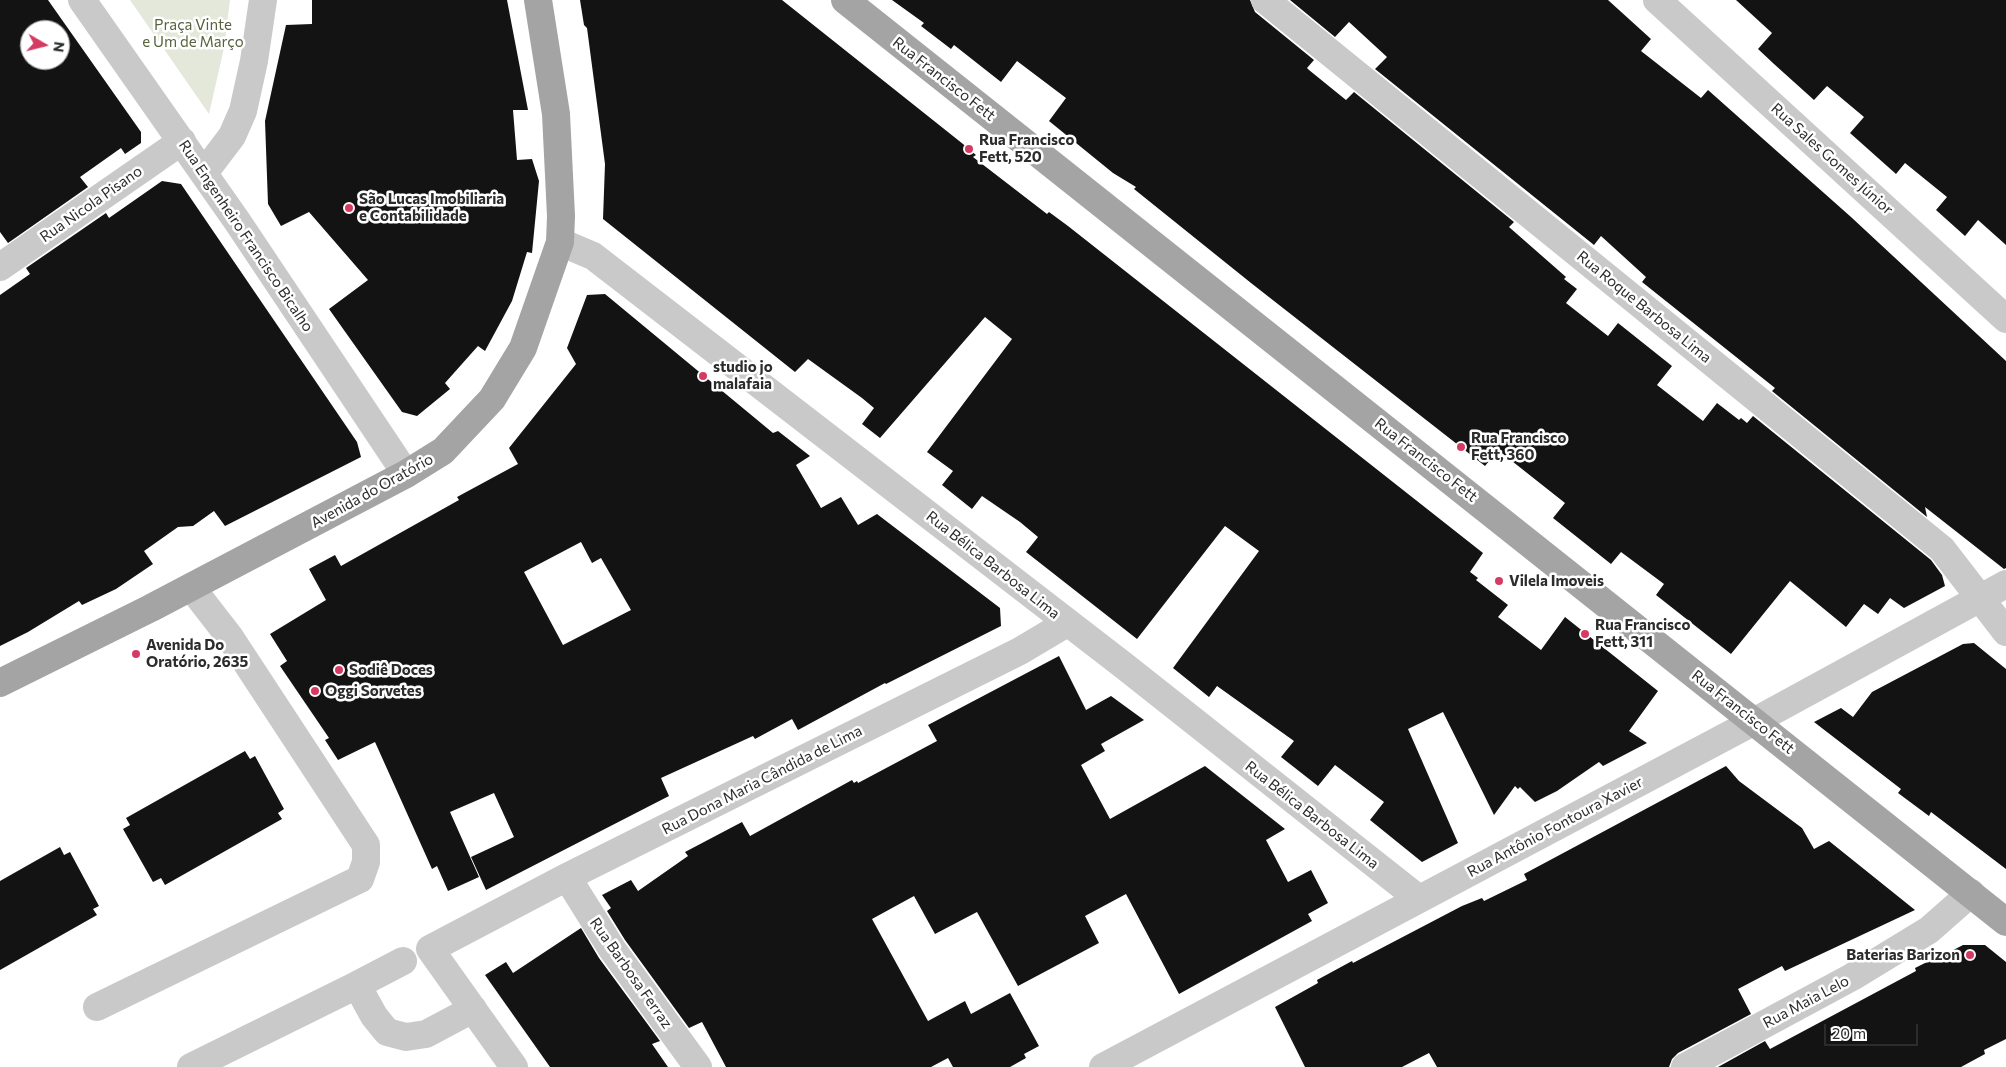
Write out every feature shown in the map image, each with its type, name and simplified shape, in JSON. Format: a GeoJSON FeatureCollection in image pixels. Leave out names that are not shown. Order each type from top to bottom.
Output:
{"type":"FeatureCollection","features":[{"type":"Feature","properties":{"kind":"main road","name":"Avenida do Oratório"},"geometry":{"type":"LineString","coordinates":[[0,683],[191,587],[406,474],[443,451],[492,399],[523,348],[560,242],[561,216],[556,114],[538,0]]}},
{"type":"Feature","properties":{"kind":"main road","name":"Rua Francisco Fett"},"geometry":{"type":"LineString","coordinates":[[845,0],[2006,922]]}},
{"type":"Feature","properties":{"kind":"street","name":"Rua Engenheiro Francisco Bicalho"},"geometry":{"type":"LineString","coordinates":[[82,0],[182,140],[406,474]]}},
{"type":"Feature","properties":{"kind":"street"},"geometry":{"type":"LineString","coordinates":[[204,173],[232,136],[243,112],[254,61],[263,0]]}},
{"type":"Feature","properties":{"kind":"street","name":"Rua Roque Barbosa Lima"},"geometry":{"type":"LineString","coordinates":[[1265,0],[1942,549],[2006,632]]}},
{"type":"Feature","properties":{"kind":"street","name":"Rua Sales Gomes Júnior"},"geometry":{"type":"LineString","coordinates":[[1657,0],[2006,319]]}},
{"type":"Feature","properties":{"kind":"street","name":"Rua Nicola Pisano"},"geometry":{"type":"LineString","coordinates":[[0,267],[182,140]]}},
{"type":"Feature","properties":{"kind":"street","name":"Rua Bélica Barbosa Lima"},"geometry":{"type":"LineString","coordinates":[[560,242],[593,256],[1068,623],[1420,899]]}},
{"type":"Feature","properties":{"kind":"street","name":"Rua Antônio Fontoura Xavier"},"geometry":{"type":"LineString","coordinates":[[1103,1067],[1755,721],[2006,584]]}},
{"type":"Feature","properties":{"kind":"street"},"geometry":{"type":"LineString","coordinates":[[97,1008],[360,879],[366,862],[366,845],[229,636],[191,587]]}},
{"type":"Feature","properties":{"kind":"street","name":"Rua Dona Maria Cândida de Lima"},"geometry":{"type":"LineString","coordinates":[[473,1009],[430,949],[567,877],[1020,651],[1068,623]]}},
{"type":"Feature","properties":{"kind":"street","name":"Rua Barbosa Ferraz"},"geometry":{"type":"LineString","coordinates":[[567,877],[612,949],[698,1067]]}},
{"type":"Feature","properties":{"kind":"street","name":"Rua Maia Lelo"},"geometry":{"type":"LineString","coordinates":[[1685,1067],[1875,963],[1929,930],[1971,893]]}},
{"type":"Feature","properties":{"kind":"street"},"geometry":{"type":"LineString","coordinates":[[191,1067],[403,961]]}},
{"type":"Feature","properties":{"kind":"street"},"geometry":{"type":"LineString","coordinates":[[357,985],[374,1016],[388,1032],[406,1037],[426,1034],[473,1009],[514,1067]]}},
{"type":"Feature","properties":{"kind":"green space","name":"Praça Vinte e Um de Março"},"geometry":{"type":"Polygon","coordinates":[[[130,0],[230,0],[224,48],[209,114],[130,0]]]}},
{"type":"Feature","properties":{"kind":"building"},"geometry":{"type":"Polygon","coordinates":[[[0,0],[48,0],[62,20],[20,20],[20,70],[70,70],[70,31],[141,132],[141,143],[125,154],[121,148],[80,177],[88,187],[8,243],[0,232],[0,0]]]}},
{"type":"Feature","properties":{"kind":"building"},"geometry":{"type":"Polygon","coordinates":[[[312,0],[507,0],[528,110],[513,110],[517,160],[532,159],[539,181],[532,253],[527,252],[512,301],[485,351],[478,346],[445,383],[450,389],[417,416],[402,412],[329,309],[368,280],[309,212],[281,226],[268,204],[265,121],[286,25],[312,24],[312,0]]]}},
{"type":"Feature","properties":{"kind":"building"},"geometry":{"type":"Polygon","coordinates":[[[580,0],[782,0],[963,144],[976,155],[973,157],[1047,214],[1049,212],[1068,226],[1483,553],[1470,572],[1478,578],[1476,580],[1508,605],[1498,617],[1541,650],[1565,617],[1658,691],[1629,731],[1647,743],[1603,766],[1599,762],[1557,791],[1535,802],[1520,787],[1518,789],[1515,786],[1494,815],[1443,712],[1408,729],[1458,843],[1422,862],[1370,820],[1384,802],[1335,765],[1318,786],[1281,757],[1294,741],[1217,686],[1209,697],[1173,668],[1259,551],[1225,526],[1137,639],[1026,552],[1038,537],[1020,522],[982,496],[972,509],[942,485],[953,471],[927,452],[1012,339],[985,317],[880,438],[862,424],[874,408],[862,398],[808,359],[795,372],[603,219],[605,164],[587,28],[584,25],[580,0]]]}},
{"type":"Feature","properties":{"kind":"building"},"geometry":{"type":"Polygon","coordinates":[[[892,0],[1250,0],[1255,12],[1314,60],[1307,68],[1309,70],[1346,100],[1354,92],[1514,222],[1509,227],[1577,289],[1566,303],[1608,336],[1618,323],[1672,366],[1657,385],[1703,421],[1717,403],[1739,420],[1741,418],[1747,423],[1753,416],[1931,560],[1942,575],[1945,586],[1904,608],[1890,598],[1878,614],[1864,604],[1846,627],[1790,581],[1731,654],[1656,595],[1664,584],[1621,552],[1611,564],[1553,518],[1565,503],[1498,450],[1485,466],[1251,283],[1134,189],[1136,187],[1113,173],[1049,121],[1066,98],[1017,61],[1001,82],[954,45],[951,49],[921,26],[924,23],[892,0]]]}},
{"type":"Feature","properties":{"kind":"building"},"geometry":{"type":"Polygon","coordinates":[[[1290,0],[1608,0],[1651,39],[1641,51],[1701,98],[1708,90],[1851,217],[2006,361],[2006,568],[2004,569],[1925,507],[1927,517],[1772,391],[1775,388],[1642,282],[1646,277],[1601,236],[1594,245],[1375,69],[1387,57],[1349,22],[1335,37],[1290,0]]]}},
{"type":"Feature","properties":{"kind":"building"},"geometry":{"type":"Polygon","coordinates":[[[1736,0],[2006,0],[2006,245],[1978,220],[1965,236],[1936,210],[1947,197],[1905,163],[1896,174],[1850,133],[1864,117],[1827,86],[1814,100],[1774,64],[1758,49],[1772,33],[1736,0]]]}},
{"type":"Feature","properties":{"kind":"building"},"geometry":{"type":"Polygon","coordinates":[[[162,181],[181,184],[357,442],[361,457],[225,526],[214,511],[193,526],[178,527],[144,551],[153,564],[116,589],[82,605],[79,601],[28,632],[0,646],[0,295],[30,274],[26,268],[106,213],[109,218],[162,181]]]}},
{"type":"Feature","properties":{"kind":"building"},"geometry":{"type":"Polygon","coordinates":[[[605,294],[773,433],[778,431],[810,456],[796,465],[821,508],[841,497],[858,525],[877,514],[1000,608],[1001,626],[885,683],[798,730],[792,719],[755,739],[753,736],[661,778],[669,796],[486,890],[471,857],[514,837],[494,793],[450,812],[479,877],[448,891],[437,866],[432,869],[375,742],[338,760],[325,740],[329,738],[280,666],[287,661],[270,634],[326,600],[309,569],[335,555],[341,566],[459,500],[457,497],[518,464],[509,448],[576,364],[567,348],[587,295],[605,294]],[[581,542],[524,572],[563,645],[631,610],[601,558],[592,563],[581,542]]]}},
{"type":"Feature","properties":{"kind":"building"},"geometry":{"type":"Polygon","coordinates":[[[1974,643],[2006,669],[2006,869],[1931,812],[1929,816],[1898,793],[1901,789],[1814,722],[1841,708],[1853,717],[1872,692],[1963,644],[1974,643]]]}},
{"type":"Feature","properties":{"kind":"building"},"geometry":{"type":"Polygon","coordinates":[[[1059,656],[1086,710],[1111,696],[1144,720],[1101,744],[1105,751],[1081,765],[1110,819],[1205,766],[1285,829],[1266,840],[1288,882],[1311,870],[1328,903],[1308,914],[1312,921],[1179,994],[1126,894],[1085,916],[1099,943],[1018,986],[977,912],[935,934],[914,896],[872,919],[928,1021],[965,1001],[971,1014],[1010,993],[1039,1046],[1024,1054],[1026,1058],[1010,1067],[953,1067],[948,1058],[931,1067],[726,1067],[702,1022],[689,1028],[625,940],[607,911],[611,908],[602,895],[631,880],[638,891],[688,856],[685,852],[742,822],[750,836],[852,780],[854,783],[857,781],[858,783],[937,741],[928,725],[1059,656]]]}},
{"type":"Feature","properties":{"kind":"building"},"geometry":{"type":"Polygon","coordinates":[[[245,751],[250,759],[255,756],[284,809],[278,813],[282,819],[165,885],[161,878],[153,882],[123,829],[130,825],[126,818],[245,751]]]}},
{"type":"Feature","properties":{"kind":"building"},"geometry":{"type":"Polygon","coordinates":[[[1726,766],[1739,781],[1802,828],[1814,849],[1829,841],[1915,910],[1785,971],[1782,966],[1738,989],[1751,1014],[1678,1053],[1672,1059],[1669,1067],[1437,1067],[1429,1053],[1402,1067],[1305,1067],[1275,1007],[1318,983],[1317,980],[1352,961],[1353,963],[1462,906],[1482,898],[1484,901],[1527,880],[1524,874],[1726,766]]]}},
{"type":"Feature","properties":{"kind":"building"},"geometry":{"type":"Polygon","coordinates":[[[60,847],[64,855],[70,852],[99,906],[93,909],[97,915],[0,970],[0,881],[60,847]]]}},
{"type":"Feature","properties":{"kind":"building"},"geometry":{"type":"Polygon","coordinates":[[[581,928],[599,958],[660,1041],[652,1044],[668,1067],[550,1067],[485,975],[506,962],[513,973],[581,928]]]}},
{"type":"Feature","properties":{"kind":"building"},"geometry":{"type":"Polygon","coordinates":[[[1963,945],[1985,945],[2006,962],[2006,1039],[1984,1050],[1985,1054],[1961,1067],[1718,1067],[1765,1041],[1770,1049],[1916,971],[1915,968],[1963,945]]]}},
{"type":"Feature","properties":{"kind":"place","name":"Rua Francisco Fett, 520"},"geometry":{"type":"Point","coordinates":[969,149]}},
{"type":"Feature","properties":{"kind":"place","name":"São Lucas Imobiliaria e Contabilidade"},"geometry":{"type":"Point","coordinates":[349,208]}},
{"type":"Feature","properties":{"kind":"place","name":"studio jo malafaia"},"geometry":{"type":"Point","coordinates":[703,376]}},
{"type":"Feature","properties":{"kind":"place","name":"Rua Francisco Fett, 360"},"geometry":{"type":"Point","coordinates":[1461,447]}},
{"type":"Feature","properties":{"kind":"place","name":"Vilela Imoveis"},"geometry":{"type":"Point","coordinates":[1499,581]}},
{"type":"Feature","properties":{"kind":"place","name":"Rua Francisco Fett, 311"},"geometry":{"type":"Point","coordinates":[1585,634]}},
{"type":"Feature","properties":{"kind":"place","name":"Avenida Do Oratório, 2635"},"geometry":{"type":"Point","coordinates":[136,654]}},
{"type":"Feature","properties":{"kind":"place","name":"Sodiê Doces"},"geometry":{"type":"Point","coordinates":[339,670]}},
{"type":"Feature","properties":{"kind":"place","name":"Oggi Sorvetes"},"geometry":{"type":"Point","coordinates":[315,691]}},
{"type":"Feature","properties":{"kind":"place","name":"Baterias Barizon"},"geometry":{"type":"Point","coordinates":[1970,955]}}]}
